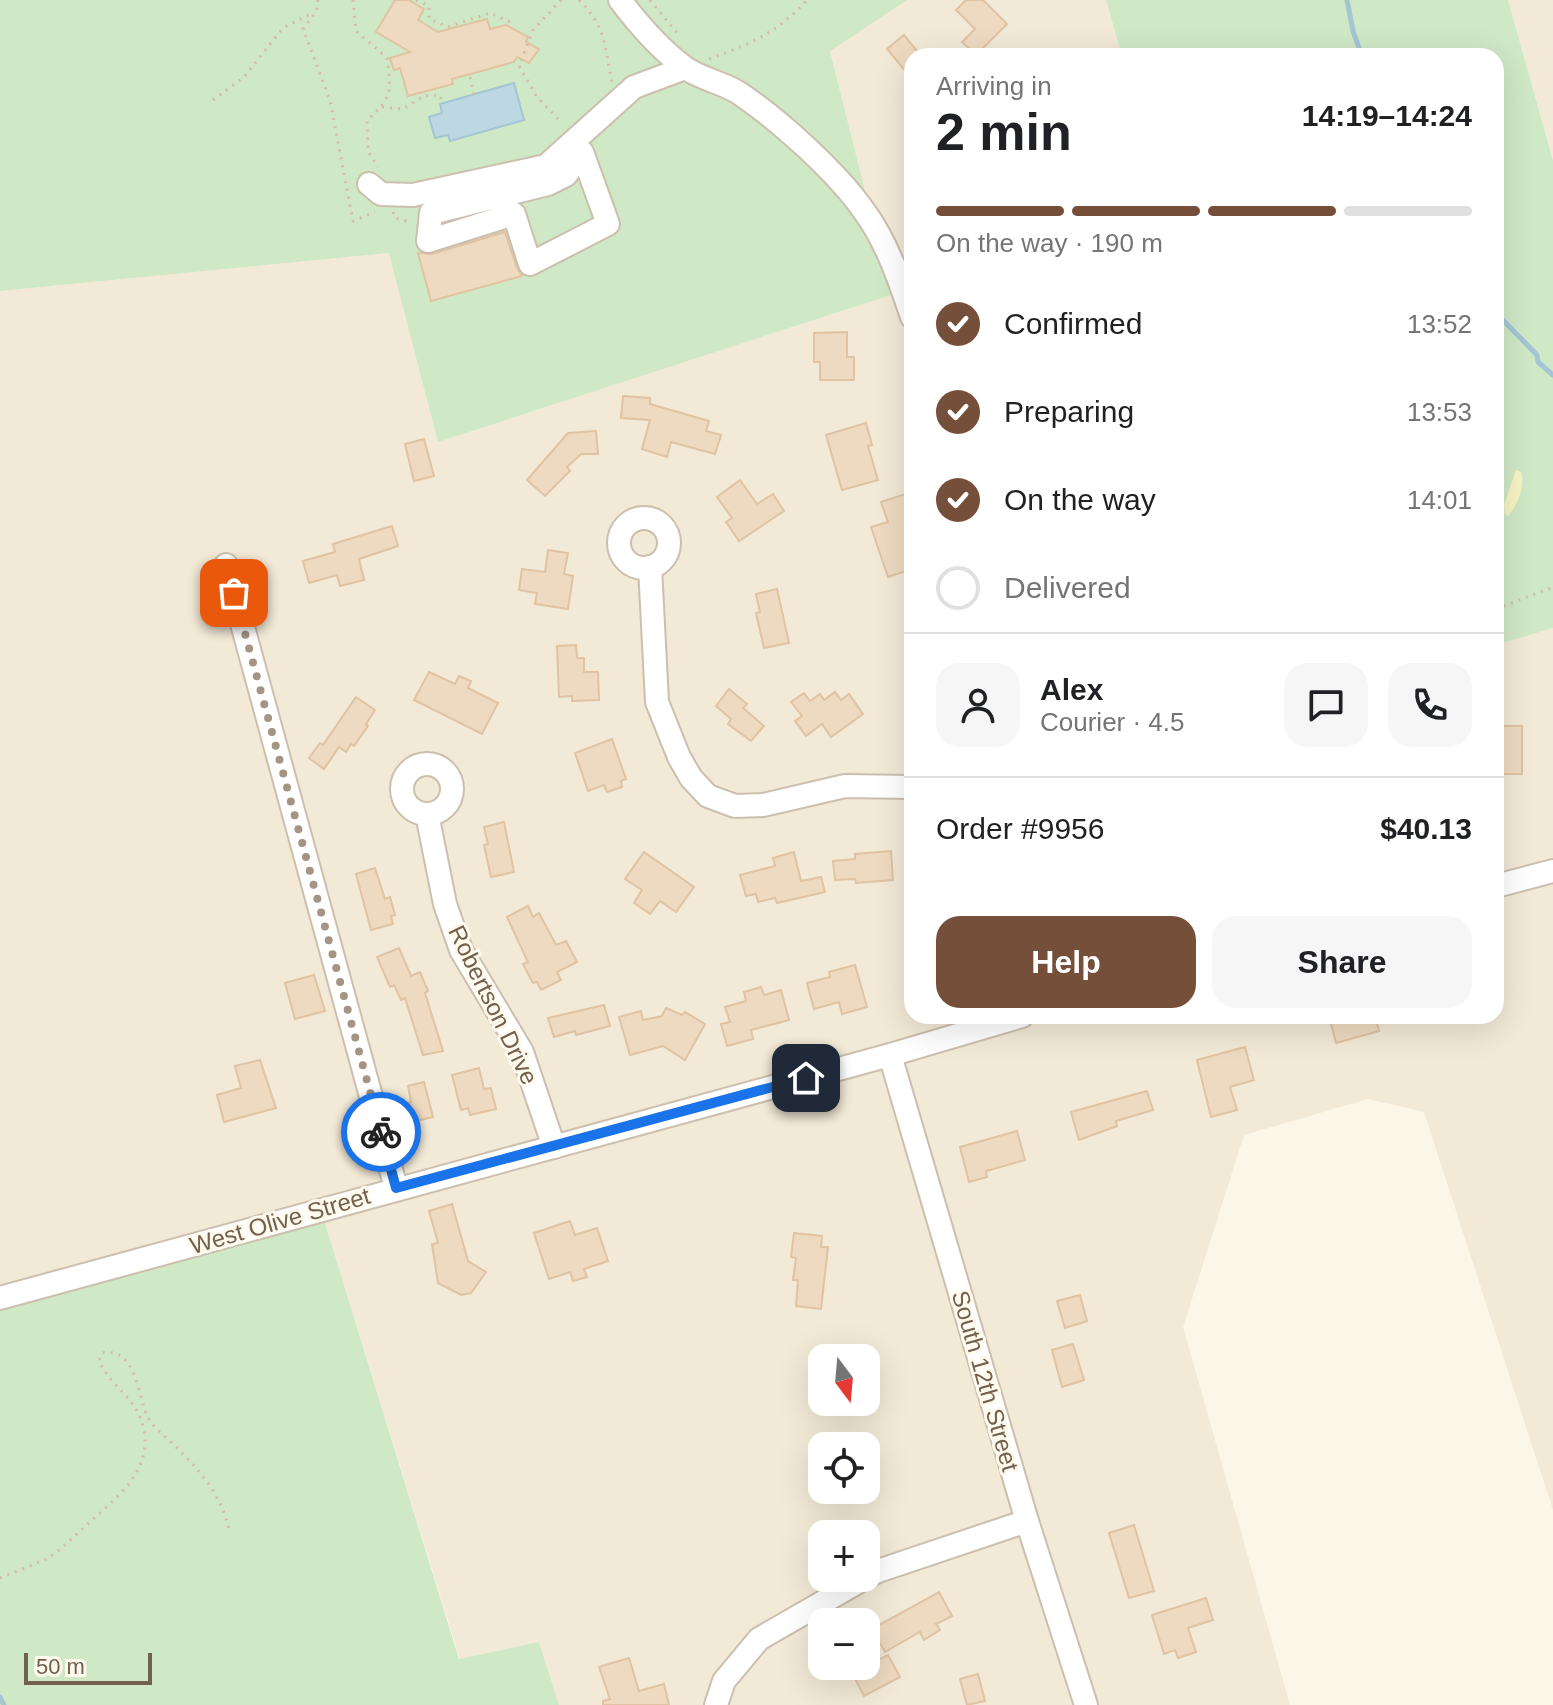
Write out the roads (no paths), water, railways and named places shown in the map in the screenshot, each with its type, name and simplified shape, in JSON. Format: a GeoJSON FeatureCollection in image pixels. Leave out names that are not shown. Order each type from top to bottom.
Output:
{"type":"FeatureCollection","features":[{"type":"Feature","properties":{"kind":"street"},"geometry":{"type":"LineString","coordinates":[[620,0],[635,20],[737,92],[798,140],[866,213],[894,267],[904,295]]}},
{"type":"Feature","properties":{"kind":"street"},"geometry":{"type":"LineString","coordinates":[[369,184],[381,194],[413,195],[546,166],[634,87],[692,62]]}},
{"type":"Feature","properties":{"kind":"street"},"geometry":{"type":"LineString","coordinates":[[582,152],[608,224],[530,264],[514,214],[428,241],[430,222],[431,213],[548,184],[566,175],[582,152]]}},
{"type":"Feature","properties":{"kind":"street"},"geometry":{"type":"LineString","coordinates":[[226,565],[396,1188]]}},
{"type":"Feature","properties":{"kind":"street"},"geometry":{"type":"LineString","coordinates":[[650,567],[657,702],[677,754],[691,778],[708,796],[735,806],[763,805],[845,786],[904,787]]}},
{"type":"Feature","properties":{"kind":"street","name":"Robertson Drive"},"geometry":{"type":"LineString","coordinates":[[427,814],[445,904],[461,950],[522,1052],[554,1147]]}},
{"type":"Feature","properties":{"kind":"street"},"geometry":{"type":"LineString","coordinates":[[1504,884],[1553,871]]}},
{"type":"Feature","properties":{"kind":"street","name":"West Olive Street"},"geometry":{"type":"LineString","coordinates":[[0,1298],[995,1024]]}},
{"type":"Feature","properties":{"kind":"street","name":"South 12th Street"},"geometry":{"type":"LineString","coordinates":[[890,1055],[1027,1521],[1086,1705]]}},
{"type":"Feature","properties":{"kind":"street"},"geometry":{"type":"LineString","coordinates":[[880,1570],[1027,1521]]}},
{"type":"Feature","properties":{"kind":"street"},"geometry":{"type":"LineString","coordinates":[[716,1705],[724,1681],[759,1639],[841,1592]]}},
{"type":"Feature","properties":{"kind":"water"},"geometry":{"type":"Polygon","coordinates":[[[514,83],[524,120],[450,141],[448,135],[435,138],[429,117],[442,113],[440,104],[514,83]]]}},
{"type":"Feature","properties":{"kind":"waterway"},"geometry":{"type":"LineString","coordinates":[[1347,0],[1359,48]]}},
{"type":"Feature","properties":{"kind":"waterway"},"geometry":{"type":"LineString","coordinates":[[1504,321],[1553,375]]}},
{"type":"Feature","properties":{"kind":"waterway"},"geometry":{"type":"LineString","coordinates":[[0,1697],[4,1705]]}}]}
